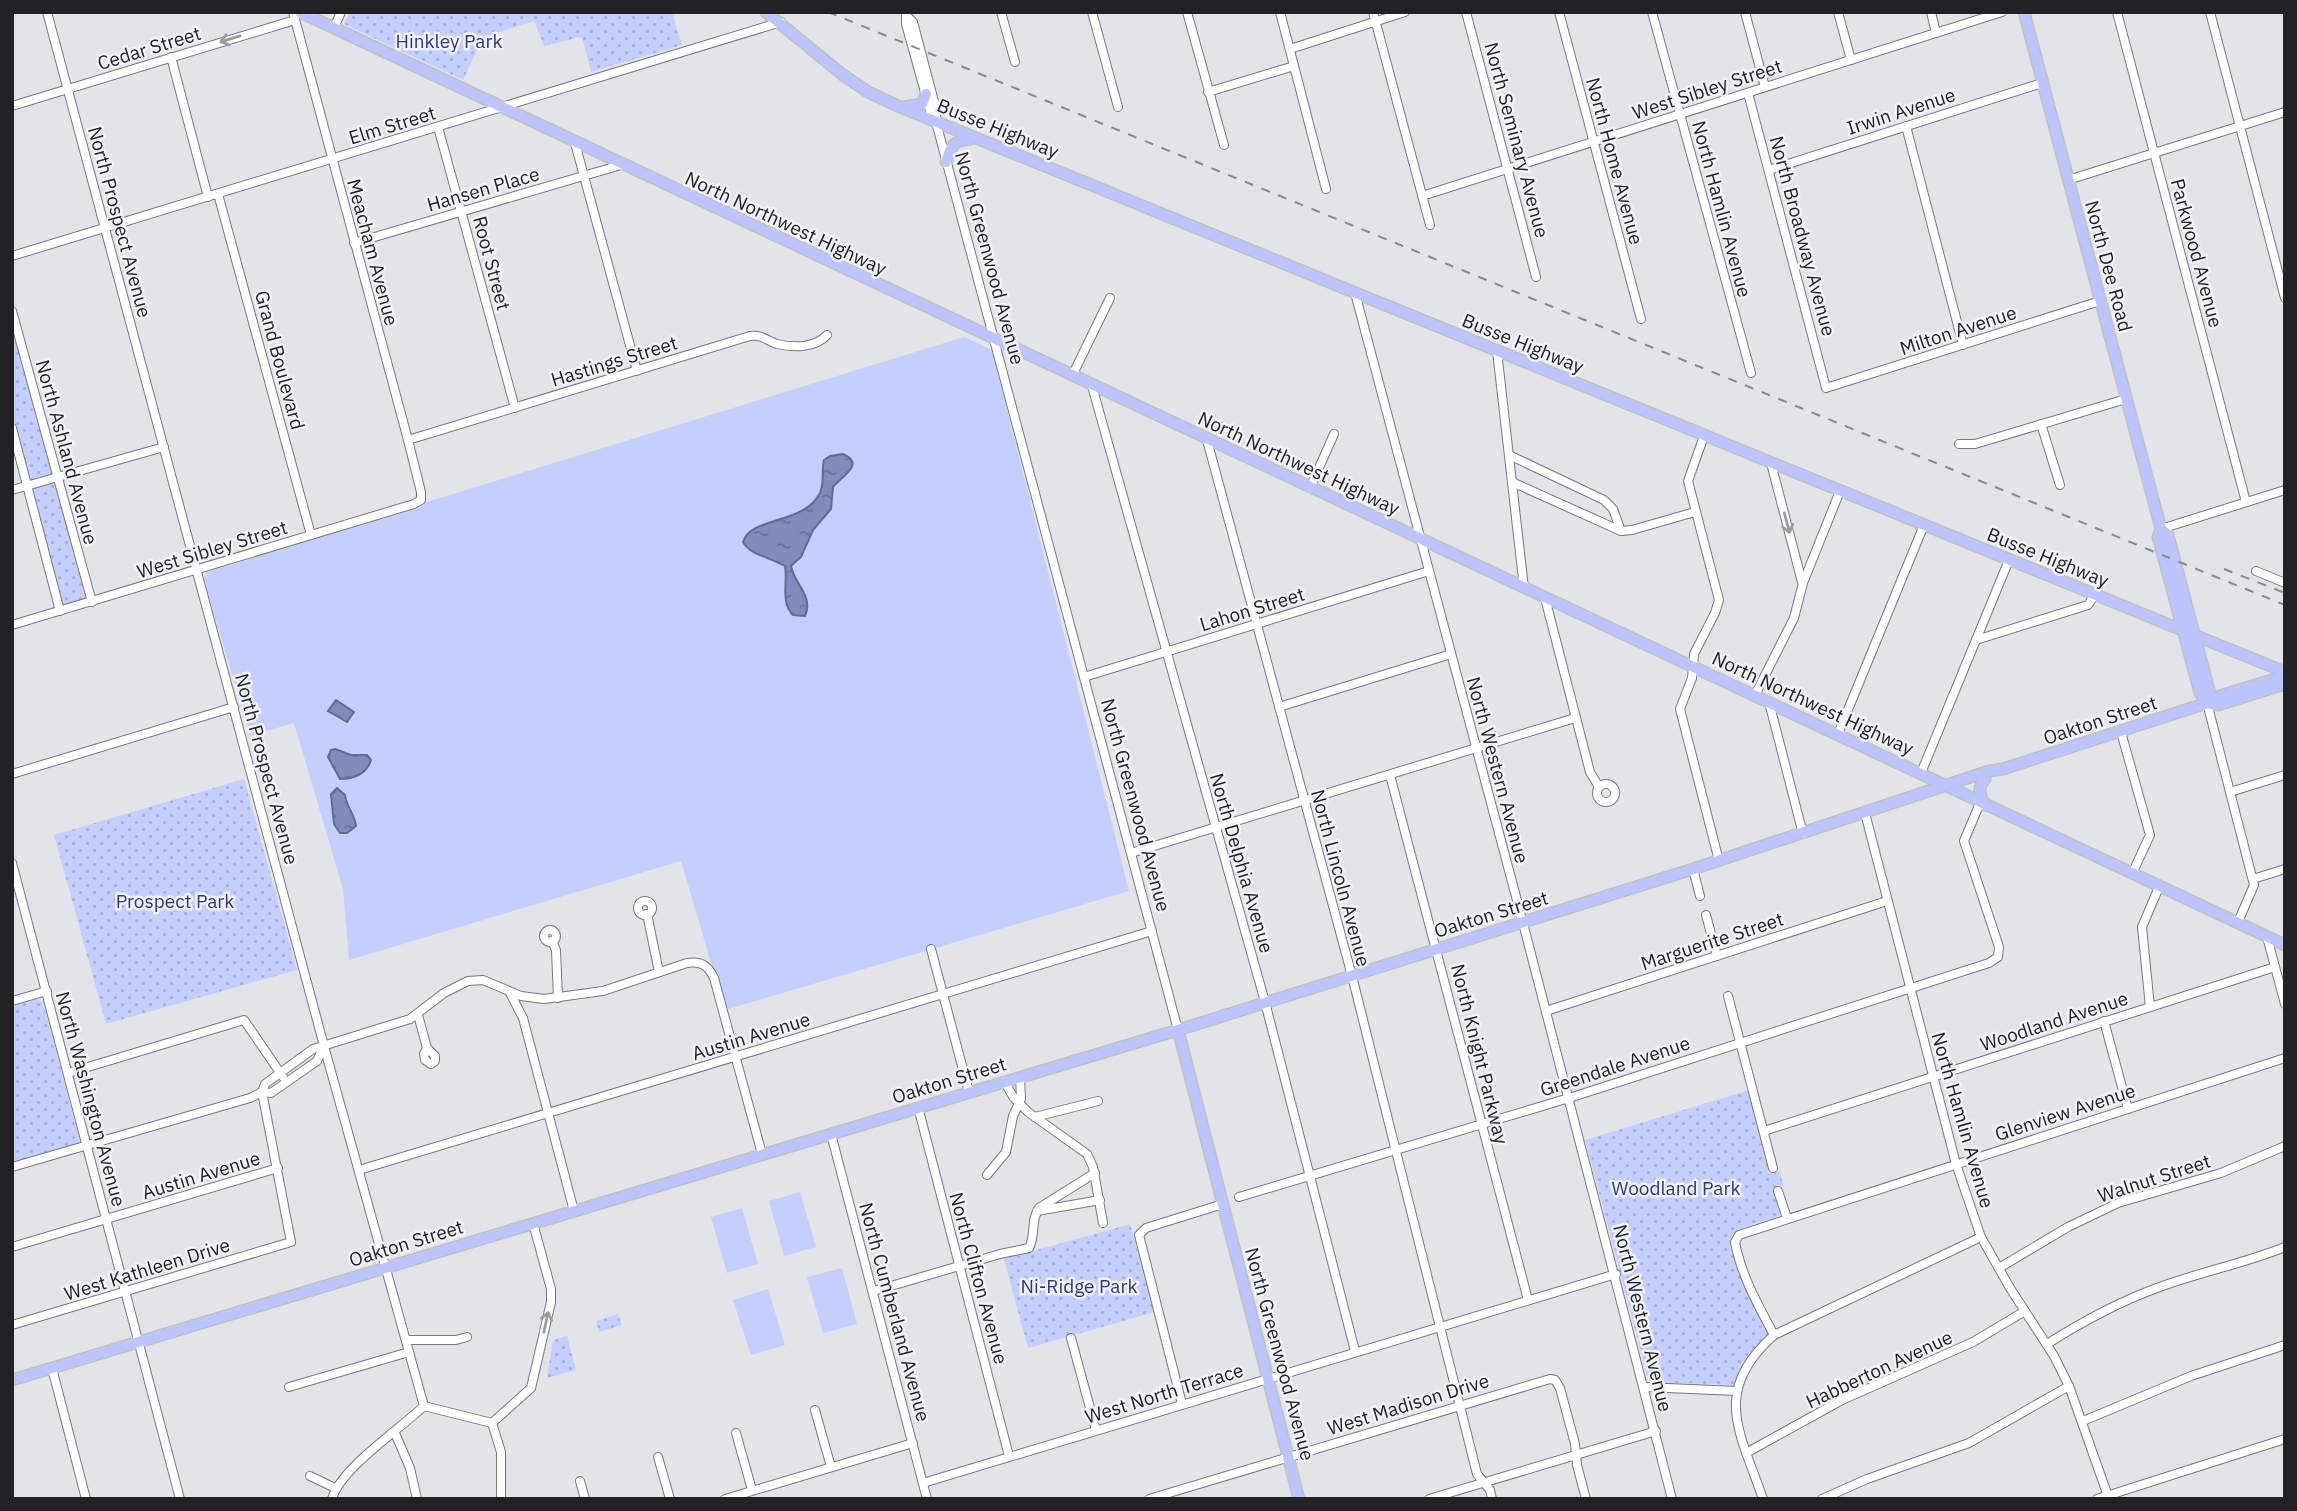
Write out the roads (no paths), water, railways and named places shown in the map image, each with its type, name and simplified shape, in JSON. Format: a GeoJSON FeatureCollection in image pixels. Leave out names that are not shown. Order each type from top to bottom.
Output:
{"type":"FeatureCollection","features":[{"type":"Feature","properties":{"kind":"main road","name":"Busse Highway"},"geometry":{"type":"LineString","coordinates":[[766,12],[843,75],[868,92],[900,107],[2189,632],[2285,674]]}},
{"type":"Feature","properties":{"kind":"main road","name":"North Dee Road"},"geometry":{"type":"LineString","coordinates":[[2024,12],[2161,529],[2168,535],[2200,693],[2207,704]]}},
{"type":"Feature","properties":{"kind":"main road","name":"North Northwest Highway"},"geometry":{"type":"LineString","coordinates":[[296,15],[334,28],[2285,945]]}},
{"type":"Feature","properties":{"kind":"main road"},"geometry":{"type":"LineString","coordinates":[[900,107],[919,106],[924,102],[926,94]]}},
{"type":"Feature","properties":{"kind":"main road"},"geometry":{"type":"LineString","coordinates":[[946,162],[955,142],[976,138]]}},
{"type":"Feature","properties":{"kind":"main road","name":"North Dee Road"},"geometry":{"type":"LineString","coordinates":[[2161,529],[2158,537],[2175,600],[2189,632]]}},
{"type":"Feature","properties":{"kind":"main road"},"geometry":{"type":"LineString","coordinates":[[2161,621],[2171,612],[2175,600]]}},
{"type":"Feature","properties":{"kind":"main road","name":"Oakton Street"},"geometry":{"type":"LineString","coordinates":[[1893,804],[1907,804],[1989,771],[2003,769],[2207,704],[2216,697],[2285,674]]}},
{"type":"Feature","properties":{"kind":"main road","name":"Oakton Street"},"geometry":{"type":"LineString","coordinates":[[2207,704],[2218,705],[2285,684]]}},
{"type":"Feature","properties":{"kind":"main road","name":"Oakton Street"},"geometry":{"type":"LineString","coordinates":[[12,1380],[1178,1030],[1720,861],[1914,795],[1984,779],[2003,769]]}},
{"type":"Feature","properties":{"kind":"main road"},"geometry":{"type":"LineString","coordinates":[[1914,795],[1918,772]]}},
{"type":"Feature","properties":{"kind":"main road"},"geometry":{"type":"LineString","coordinates":[[1983,804],[1980,789],[1984,779]]}},
{"type":"Feature","properties":{"kind":"main road","name":"North Greenwood Avenue"},"geometry":{"type":"LineString","coordinates":[[1178,1030],[1300,1499]]}},
{"type":"Feature","properties":{"kind":"street","name":"North Prospect Avenue"},"geometry":{"type":"LineString","coordinates":[[47,12],[324,1046],[424,1405]]}},
{"type":"Feature","properties":{"kind":"street"},"geometry":{"type":"LineString","coordinates":[[334,28],[341,12]]}},
{"type":"Feature","properties":{"kind":"street"},"geometry":{"type":"LineString","coordinates":[[1002,12],[1015,62]]}},
{"type":"Feature","properties":{"kind":"street"},"geometry":{"type":"LineString","coordinates":[[1092,12],[1118,107]]}},
{"type":"Feature","properties":{"kind":"street"},"geometry":{"type":"LineString","coordinates":[[1187,12],[1224,145]]}},
{"type":"Feature","properties":{"kind":"street"},"geometry":{"type":"LineString","coordinates":[[1280,12],[1326,189]]}},
{"type":"Feature","properties":{"kind":"street"},"geometry":{"type":"LineString","coordinates":[[1290,49],[1374,17],[1405,12]]}},
{"type":"Feature","properties":{"kind":"street","name":"North Seminary Avenue"},"geometry":{"type":"LineString","coordinates":[[1466,12],[1536,276]]}},
{"type":"Feature","properties":{"kind":"street","name":"North Home Avenue"},"geometry":{"type":"LineString","coordinates":[[1559,12],[1641,319]]}},
{"type":"Feature","properties":{"kind":"street","name":"North Hamlin Avenue"},"geometry":{"type":"LineString","coordinates":[[1652,12],[1751,373]]}},
{"type":"Feature","properties":{"kind":"street"},"geometry":{"type":"LineString","coordinates":[[1745,12],[1765,87]]}},
{"type":"Feature","properties":{"kind":"street"},"geometry":{"type":"LineString","coordinates":[[1838,12],[1851,60]]}},
{"type":"Feature","properties":{"kind":"street"},"geometry":{"type":"LineString","coordinates":[[1931,12],[1936,33]]}},
{"type":"Feature","properties":{"kind":"street","name":"West Sibley Street"},"geometry":{"type":"LineString","coordinates":[[1422,196],[2002,12]]}},
{"type":"Feature","properties":{"kind":"street","name":"Parkwood Avenue"},"geometry":{"type":"LineString","coordinates":[[2117,12],[2246,502]]}},
{"type":"Feature","properties":{"kind":"street"},"geometry":{"type":"LineString","coordinates":[[2210,12],[2285,298]]}},
{"type":"Feature","properties":{"kind":"street","name":"North Greenwood Avenue"},"geometry":{"type":"LineString","coordinates":[[906,14],[906,24],[936,122],[1178,1030]]}},
{"type":"Feature","properties":{"kind":"street","name":"North Greenwood Avenue"},"geometry":{"type":"LineString","coordinates":[[906,14],[913,22],[936,109],[936,122]]}},
{"type":"Feature","properties":{"kind":"street","name":"Cedar Street"},"geometry":{"type":"LineString","coordinates":[[12,106],[296,15]]}},
{"type":"Feature","properties":{"kind":"street","name":"Meacham Avenue"},"geometry":{"type":"LineString","coordinates":[[296,15],[408,440],[421,500]]}},
{"type":"Feature","properties":{"kind":"street"},"geometry":{"type":"LineString","coordinates":[[1374,17],[1430,225]]}},
{"type":"Feature","properties":{"kind":"street","name":"Elm Street"},"geometry":{"type":"LineString","coordinates":[[12,256],[781,22]]}},
{"type":"Feature","properties":{"kind":"street"},"geometry":{"type":"LineString","coordinates":[[171,57],[208,197]]}},
{"type":"Feature","properties":{"kind":"street"},"geometry":{"type":"LineString","coordinates":[[1208,92],[1294,66]]}},
{"type":"Feature","properties":{"kind":"street","name":"Irwin Avenue"},"geometry":{"type":"LineString","coordinates":[[1769,170],[2042,83]]}},
{"type":"Feature","properties":{"kind":"street","name":"North Broadway Avenue"},"geometry":{"type":"LineString","coordinates":[[1748,93],[1826,388]]}},
{"type":"Feature","properties":{"kind":"street"},"geometry":{"type":"LineString","coordinates":[[2068,180],[2285,112]]}},
{"type":"Feature","properties":{"kind":"street"},"geometry":{"type":"LineString","coordinates":[[1906,126],[1964,345]]}},
{"type":"Feature","properties":{"kind":"street","name":"Root Street"},"geometry":{"type":"LineString","coordinates":[[438,127],[515,408]]}},
{"type":"Feature","properties":{"kind":"street"},"geometry":{"type":"LineString","coordinates":[[575,143],[637,371]]}},
{"type":"Feature","properties":{"kind":"street","name":"Hansen Place"},"geometry":{"type":"LineString","coordinates":[[354,243],[621,165]]}},
{"type":"Feature","properties":{"kind":"street","name":"Grand Boulevard"},"geometry":{"type":"LineString","coordinates":[[218,194],[311,535]]}},
{"type":"Feature","properties":{"kind":"street","name":"North Western Avenue"},"geometry":{"type":"LineString","coordinates":[[1355,293],[1616,1275],[1672,1499]]}},
{"type":"Feature","properties":{"kind":"street"},"geometry":{"type":"LineString","coordinates":[[1072,376],[1110,298]]}},
{"type":"Feature","properties":{"kind":"street","name":"Milton Avenue"},"geometry":{"type":"LineString","coordinates":[[1826,388],[2100,301]]}},
{"type":"Feature","properties":{"kind":"street","name":"North Ashland Avenue"},"geometry":{"type":"LineString","coordinates":[[12,311],[92,602]]}},
{"type":"Feature","properties":{"kind":"street","name":"Hastings Street"},"geometry":{"type":"LineString","coordinates":[[408,440],[757,335],[778,344],[794,346],[818,342],[827,335]]}},
{"type":"Feature","properties":{"kind":"street"},"geometry":{"type":"LineString","coordinates":[[1497,351],[1524,588]]}},
{"type":"Feature","properties":{"kind":"street","name":"North Delphia Avenue"},"geometry":{"type":"LineString","coordinates":[[1092,386],[1265,1002],[1355,1352]]}},
{"type":"Feature","properties":{"kind":"street"},"geometry":{"type":"LineString","coordinates":[[1959,444],[1975,444],[2126,399]]}},
{"type":"Feature","properties":{"kind":"street"},"geometry":{"type":"LineString","coordinates":[[2041,424],[2060,485]]}},
{"type":"Feature","properties":{"kind":"street"},"geometry":{"type":"LineString","coordinates":[[12,428],[60,611]]}},
{"type":"Feature","properties":{"kind":"street"},"geometry":{"type":"LineString","coordinates":[[1311,488],[1334,434]]}},
{"type":"Feature","properties":{"kind":"street"},"geometry":{"type":"LineString","coordinates":[[1704,436],[1688,481],[1719,600],[1694,654],[1692,678],[1679,709],[1720,861]]}},
{"type":"Feature","properties":{"kind":"street","name":"North Lincoln Avenue"},"geometry":{"type":"LineString","coordinates":[[1207,440],[1352,976],[1477,1474],[1490,1490],[1492,1499]]}},
{"type":"Feature","properties":{"kind":"street"},"geometry":{"type":"LineString","coordinates":[[12,490],[164,447]]}},
{"type":"Feature","properties":{"kind":"street"},"geometry":{"type":"LineString","coordinates":[[1509,455],[1604,499],[1617,516],[1621,531]]}},
{"type":"Feature","properties":{"kind":"street"},"geometry":{"type":"LineString","coordinates":[[1771,463],[1803,583]]}},
{"type":"Feature","properties":{"kind":"street"},"geometry":{"type":"LineString","coordinates":[[1512,482],[1621,531],[1695,512]]}},
{"type":"Feature","properties":{"kind":"street"},"geometry":{"type":"LineString","coordinates":[[2161,529],[2285,490]]}},
{"type":"Feature","properties":{"kind":"street"},"geometry":{"type":"LineString","coordinates":[[1755,695],[1794,618],[1803,583],[1840,491]]}},
{"type":"Feature","properties":{"kind":"street","name":"West Sibley Street"},"geometry":{"type":"LineString","coordinates":[[12,625],[421,500]]}},
{"type":"Feature","properties":{"kind":"street"},"geometry":{"type":"LineString","coordinates":[[1838,734],[1924,525]]}},
{"type":"Feature","properties":{"kind":"street"},"geometry":{"type":"LineString","coordinates":[[1918,772],[2009,560]]}},
{"type":"Feature","properties":{"kind":"street","name":"Lahon Street"},"geometry":{"type":"LineString","coordinates":[[1084,677],[1429,571]]}},
{"type":"Feature","properties":{"kind":"street"},"geometry":{"type":"LineString","coordinates":[[2256,571],[2285,583]]}},
{"type":"Feature","properties":{"kind":"street"},"geometry":{"type":"LineString","coordinates":[[1976,640],[2088,605],[2095,595]]}},
{"type":"Feature","properties":{"kind":"street"},"geometry":{"type":"LineString","coordinates":[[1545,598],[1590,772],[1600,787]]}},
{"type":"Feature","properties":{"kind":"street"},"geometry":{"type":"LineString","coordinates":[[1279,707],[1451,654]]}},
{"type":"Feature","properties":{"kind":"street"},"geometry":{"type":"LineString","coordinates":[[1769,702],[1803,834]]}},
{"type":"Feature","properties":{"kind":"street","name":"North Dee Road"},"geometry":{"type":"LineString","coordinates":[[2207,704],[2253,879]]}},
{"type":"Feature","properties":{"kind":"street"},"geometry":{"type":"LineString","coordinates":[[12,774],[234,706]]}},
{"type":"Feature","properties":{"kind":"street"},"geometry":{"type":"LineString","coordinates":[[1131,853],[1575,718]]}},
{"type":"Feature","properties":{"kind":"street"},"geometry":{"type":"LineString","coordinates":[[2120,732],[2150,835],[2132,874]]}},
{"type":"Feature","properties":{"kind":"street","name":"North Knight Parkway"},"geometry":{"type":"LineString","coordinates":[[1390,775],[1528,1300]]}},
{"type":"Feature","properties":{"kind":"street"},"geometry":{"type":"LineString","coordinates":[[2230,792],[2285,775]]}},
{"type":"Feature","properties":{"kind":"street","name":"Greendale Avenue"},"geometry":{"type":"LineString","coordinates":[[1239,1197],[1569,1098],[1989,963],[1998,957],[1999,947],[1964,841],[1983,804]]}},
{"type":"Feature","properties":{"kind":"street","name":"North Hamlin Avenue"},"geometry":{"type":"LineString","coordinates":[[1865,813],[1956,1164],[1982,1237],[2047,1344],[2069,1387],[2108,1497]]}},
{"type":"Feature","properties":{"kind":"street","name":"North Washington Avenue"},"geometry":{"type":"LineString","coordinates":[[12,863],[180,1499]]}},
{"type":"Feature","properties":{"kind":"street"},"geometry":{"type":"LineString","coordinates":[[1693,869],[1700,896]]}},
{"type":"Feature","properties":{"kind":"street"},"geometry":{"type":"LineString","coordinates":[[2238,922],[2253,891],[2253,879],[2285,869]]}},
{"type":"Feature","properties":{"kind":"street"},"geometry":{"type":"LineString","coordinates":[[2150,1007],[2142,927],[2160,887]]}},
{"type":"Feature","properties":{"kind":"street","name":"Marguerite Street"},"geometry":{"type":"LineString","coordinates":[[1546,1011],[1887,901]]}},
{"type":"Feature","properties":{"kind":"street"},"geometry":{"type":"LineString","coordinates":[[647,914],[659,972]]}},
{"type":"Feature","properties":{"kind":"street"},"geometry":{"type":"LineString","coordinates":[[1706,915],[1717,956]]}},
{"type":"Feature","properties":{"kind":"street","name":"Austin Avenue"},"geometry":{"type":"LineString","coordinates":[[359,1170],[1152,931]]}},
{"type":"Feature","properties":{"kind":"street"},"geometry":{"type":"LineString","coordinates":[[2267,937],[2285,1004]]}},
{"type":"Feature","properties":{"kind":"street"},"geometry":{"type":"LineString","coordinates":[[552,941],[556,950],[558,998]]}},
{"type":"Feature","properties":{"kind":"street"},"geometry":{"type":"LineString","coordinates":[[930,949],[969,1092]]}},
{"type":"Feature","properties":{"kind":"street"},"geometry":{"type":"LineString","coordinates":[[278,1168],[262,1092],[265,1084],[313,1049],[401,1023],[418,1015],[444,993],[468,981],[483,980],[536,999],[558,998],[603,991],[687,963],[703,964],[714,978],[762,1154]]}},
{"type":"Feature","properties":{"kind":"street","name":"Woodland Avenue"},"geometry":{"type":"LineString","coordinates":[[1764,1131],[2274,967]]}},
{"type":"Feature","properties":{"kind":"street"},"geometry":{"type":"LineString","coordinates":[[12,1001],[47,991]]}},
{"type":"Feature","properties":{"kind":"street"},"geometry":{"type":"LineString","coordinates":[[508,991],[523,1018],[574,1211]]}},
{"type":"Feature","properties":{"kind":"street"},"geometry":{"type":"LineString","coordinates":[[1728,996],[1773,1168]]}},
{"type":"Feature","properties":{"kind":"street"},"geometry":{"type":"LineString","coordinates":[[523,1018],[528,1006],[536,999]]}},
{"type":"Feature","properties":{"kind":"street"},"geometry":{"type":"LineString","coordinates":[[418,1015],[427,1048]]}},
{"type":"Feature","properties":{"kind":"street"},"geometry":{"type":"LineString","coordinates":[[68,1073],[244,1020],[287,1082]]}},
{"type":"Feature","properties":{"kind":"street"},"geometry":{"type":"LineString","coordinates":[[2104,1021],[2128,1108]]}},
{"type":"Feature","properties":{"kind":"street"},"geometry":{"type":"LineString","coordinates":[[12,1167],[250,1098],[262,1092],[271,1093],[317,1061],[324,1046]]}},
{"type":"Feature","properties":{"kind":"street","name":"Glenview Avenue"},"geometry":{"type":"LineString","coordinates":[[1774,1335],[1756,1301],[1736,1247],[1736,1238],[1744,1232],[2285,1058]]}},
{"type":"Feature","properties":{"kind":"street"},"geometry":{"type":"LineString","coordinates":[[987,1175],[1006,1152],[1013,1116],[1020,1102],[1020,1076]]}},
{"type":"Feature","properties":{"kind":"street"},"geometry":{"type":"LineString","coordinates":[[1004,1081],[1014,1098],[1035,1117],[1087,1154],[1094,1173],[1103,1223]]}},
{"type":"Feature","properties":{"kind":"street"},"geometry":{"type":"LineString","coordinates":[[1035,1117],[1098,1101]]}},
{"type":"Feature","properties":{"kind":"street","name":"North Clifton Avenue"},"geometry":{"type":"LineString","coordinates":[[918,1107],[1009,1456]]}},
{"type":"Feature","properties":{"kind":"street","name":"North Cumberland Avenue"},"geometry":{"type":"LineString","coordinates":[[831,1134],[927,1499]]}},
{"type":"Feature","properties":{"kind":"street","name":"Walnut Street"},"geometry":{"type":"LineString","coordinates":[[1999,1268],[2068,1227],[2110,1207],[2151,1192],[2221,1173],[2285,1146]]}},
{"type":"Feature","properties":{"kind":"street","name":"Austin Avenue"},"geometry":{"type":"LineString","coordinates":[[12,1247],[278,1168]]}},
{"type":"Feature","properties":{"kind":"street","name":"West Kathleen Drive"},"geometry":{"type":"LineString","coordinates":[[12,1325],[291,1242],[278,1168]]}},
{"type":"Feature","properties":{"kind":"street"},"geometry":{"type":"LineString","coordinates":[[874,1291],[1029,1248],[1036,1211],[1094,1173]]}},
{"type":"Feature","properties":{"kind":"street"},"geometry":{"type":"LineString","coordinates":[[1778,1191],[1787,1218]]}},
{"type":"Feature","properties":{"kind":"street"},"geometry":{"type":"LineString","coordinates":[[1036,1211],[1100,1200]]}},
{"type":"Feature","properties":{"kind":"street"},"geometry":{"type":"LineString","coordinates":[[1182,1404],[1140,1232],[1223,1204]]}},
{"type":"Feature","properties":{"kind":"street"},"geometry":{"type":"LineString","coordinates":[[492,1423],[531,1388],[551,1296],[533,1223]]}},
{"type":"Feature","properties":{"kind":"street"},"geometry":{"type":"LineString","coordinates":[[1763,1499],[1736,1421],[1737,1391],[1741,1376],[1752,1357],[1774,1335],[1982,1237]]}},
{"type":"Feature","properties":{"kind":"street"},"geometry":{"type":"LineString","coordinates":[[2047,1344],[2137,1295],[2285,1247]]}},
{"type":"Feature","properties":{"kind":"street","name":"West North Terrace"},"geometry":{"type":"LineString","coordinates":[[923,1483],[1616,1275]]}},
{"type":"Feature","properties":{"kind":"street","name":"Habberton Avenue"},"geometry":{"type":"LineString","coordinates":[[1746,1453],[1842,1400],[1973,1342],[2025,1311]]}},
{"type":"Feature","properties":{"kind":"street"},"geometry":{"type":"LineString","coordinates":[[406,1340],[456,1340],[467,1337]]}},
{"type":"Feature","properties":{"kind":"street"},"geometry":{"type":"LineString","coordinates":[[1071,1338],[1096,1430]]}},
{"type":"Feature","properties":{"kind":"street"},"geometry":{"type":"LineString","coordinates":[[2083,1421],[2191,1376],[2285,1345]]}},
{"type":"Feature","properties":{"kind":"street"},"geometry":{"type":"LineString","coordinates":[[289,1387],[409,1352]]}},
{"type":"Feature","properties":{"kind":"street"},"geometry":{"type":"LineString","coordinates":[[52,1368],[86,1499]]}},
{"type":"Feature","properties":{"kind":"street","name":"West Madison Drive"},"geometry":{"type":"LineString","coordinates":[[1149,1499],[1543,1380],[1555,1380],[1560,1388],[1576,1455]]}},
{"type":"Feature","properties":{"kind":"street"},"geometry":{"type":"LineString","coordinates":[[1644,1387],[1737,1391]]}},
{"type":"Feature","properties":{"kind":"street"},"geometry":{"type":"LineString","coordinates":[[1822,1499],[1867,1479],[1969,1443],[2069,1387]]}},
{"type":"Feature","properties":{"kind":"street"},"geometry":{"type":"LineString","coordinates":[[332,1499],[335,1488],[351,1468],[395,1433],[424,1405],[492,1423]]}},
{"type":"Feature","properties":{"kind":"street"},"geometry":{"type":"LineString","coordinates":[[816,1410],[831,1467]]}},
{"type":"Feature","properties":{"kind":"street"},"geometry":{"type":"LineString","coordinates":[[492,1423],[501,1452],[501,1499]]}},
{"type":"Feature","properties":{"kind":"street"},"geometry":{"type":"LineString","coordinates":[[1429,1499],[1656,1431]]}},
{"type":"Feature","properties":{"kind":"street"},"geometry":{"type":"LineString","coordinates":[[395,1433],[410,1468],[417,1499]]}},
{"type":"Feature","properties":{"kind":"street"},"geometry":{"type":"LineString","coordinates":[[736,1433],[752,1490]]}},
{"type":"Feature","properties":{"kind":"street"},"geometry":{"type":"LineString","coordinates":[[2098,1499],[2285,1439]]}},
{"type":"Feature","properties":{"kind":"street"},"geometry":{"type":"LineString","coordinates":[[725,1499],[913,1443]]}},
{"type":"Feature","properties":{"kind":"street"},"geometry":{"type":"LineString","coordinates":[[1576,1455],[1586,1499]]}},
{"type":"Feature","properties":{"kind":"street"},"geometry":{"type":"LineString","coordinates":[[659,1457],[670,1499]]}},
{"type":"Feature","properties":{"kind":"street"},"geometry":{"type":"LineString","coordinates":[[310,1476],[335,1488]]}},
{"type":"Feature","properties":{"kind":"street"},"geometry":{"type":"LineString","coordinates":[[580,1481],[585,1499]]}},
{"type":"Feature","properties":{"kind":"water"},"geometry":{"type":"Polygon","coordinates":[[[843,454],[852,462],[850,471],[833,487],[831,509],[813,530],[801,557],[791,566],[807,602],[805,616],[793,615],[786,598],[785,566],[756,553],[743,542],[756,528],[791,516],[812,503],[820,493],[824,460],[843,454]]]}},
{"type":"Feature","properties":{"kind":"water"},"geometry":{"type":"Polygon","coordinates":[[[336,700],[354,712],[347,722],[328,711],[336,700]]]}},
{"type":"Feature","properties":{"kind":"water"},"geometry":{"type":"Polygon","coordinates":[[[331,750],[351,755],[367,755],[371,760],[359,775],[340,779],[328,757],[331,750]]]}},
{"type":"Feature","properties":{"kind":"water"},"geometry":{"type":"Polygon","coordinates":[[[337,788],[345,795],[356,826],[347,833],[340,833],[334,824],[331,794],[337,788]]]}},
{"type":"Feature","properties":{"kind":"railway"},"geometry":{"type":"LineString","coordinates":[[828,12],[2285,605]]}},
{"type":"Feature","properties":{"kind":"railway"},"geometry":{"type":"LineString","coordinates":[[2224,569],[2285,593]]}},
{"type":"Feature","properties":{"kind":"park label","name":"Hinkley Park"},"geometry":{"type":"Point","coordinates":[449,41]}},
{"type":"Feature","properties":{"kind":"park label","name":"Prospect Park"},"geometry":{"type":"Point","coordinates":[175,901]}},
{"type":"Feature","properties":{"kind":"park label","name":"Woodland Park"},"geometry":{"type":"Point","coordinates":[1676,1188]}},
{"type":"Feature","properties":{"kind":"park label","name":"Ni-Ridge Park"},"geometry":{"type":"Point","coordinates":[1079,1286]}}]}
